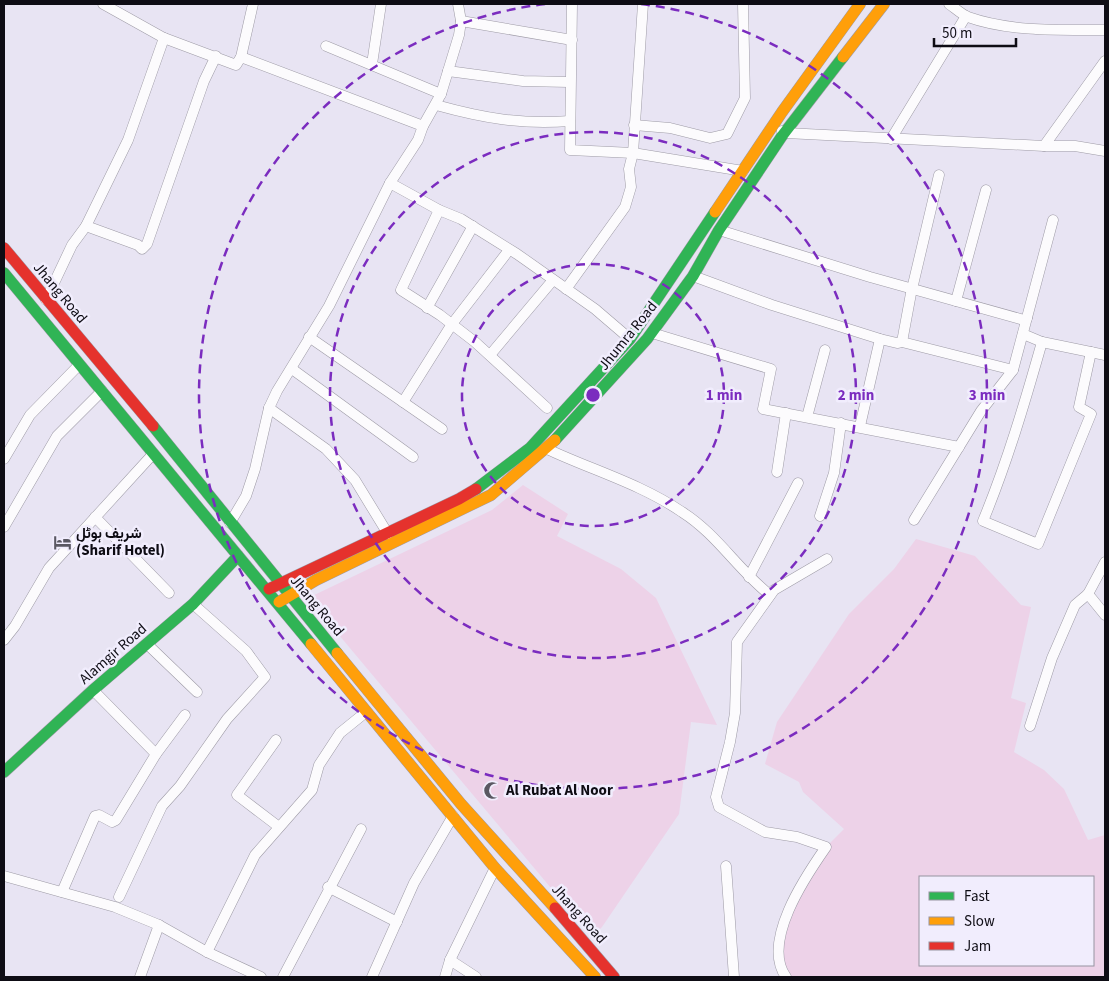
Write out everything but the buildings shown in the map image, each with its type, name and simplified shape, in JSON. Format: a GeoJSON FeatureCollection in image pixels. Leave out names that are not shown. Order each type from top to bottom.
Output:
{"type":"FeatureCollection","features":[{"type":"Feature","properties":{"kind":"main road","name":"Jhumra Road"},"geometry":{"type":"LineString","coordinates":[[268,591],[279,584],[459,499],[488,481],[530,448],[630,339],[773,125],[860,4]]}},
{"type":"Feature","properties":{"kind":"main road","name":"Jhumra Road"},"geometry":{"type":"LineString","coordinates":[[278,602],[289,594],[491,495],[547,449],[630,361],[652,333],[693,276],[719,230],[786,133],[884,4]]}},
{"type":"Feature","properties":{"kind":"main road","name":"Jhang Road"},"geometry":{"type":"LineString","coordinates":[[4,248],[148,420],[279,584],[461,804],[584,940],[614,977]]}},
{"type":"Feature","properties":{"kind":"main road","name":"Jhang Road"},"geometry":{"type":"LineString","coordinates":[[4,273],[278,602],[495,868],[595,977]]}},
{"type":"Feature","properties":{"kind":"main road","name":"Alamgir Road"},"geometry":{"type":"LineString","coordinates":[[4,772],[93,690],[193,604],[238,556]]}},
{"type":"Feature","properties":{"kind":"main road"},"geometry":{"type":"LineString","coordinates":[[526,901],[537,890]]}},
{"type":"Feature","properties":{"kind":"street"},"geometry":{"type":"LineString","coordinates":[[103,4],[164,38],[236,65],[241,57],[253,4]]}},
{"type":"Feature","properties":{"kind":"street"},"geometry":{"type":"LineString","coordinates":[[372,64],[381,4]]}},
{"type":"Feature","properties":{"kind":"street"},"geometry":{"type":"LineString","coordinates":[[230,523],[246,496],[255,469],[269,408],[277,391],[329,306],[390,183],[418,140],[423,126],[442,94],[461,21],[458,4]]}},
{"type":"Feature","properties":{"kind":"street"},"geometry":{"type":"LineString","coordinates":[[572,4],[570,150],[633,153],[743,171]]}},
{"type":"Feature","properties":{"kind":"street"},"geometry":{"type":"LineString","coordinates":[[566,289],[625,207],[631,187],[629,168],[633,153],[643,4]]}},
{"type":"Feature","properties":{"kind":"street"},"geometry":{"type":"LineString","coordinates":[[634,125],[670,128],[710,138],[726,134],[745,98],[743,4]]}},
{"type":"Feature","properties":{"kind":"street"},"geometry":{"type":"LineString","coordinates":[[949,4],[966,16],[1002,25],[1066,30],[1105,30]]}},
{"type":"Feature","properties":{"kind":"street"},"geometry":{"type":"LineString","coordinates":[[891,139],[966,16]]}},
{"type":"Feature","properties":{"kind":"street"},"geometry":{"type":"LineString","coordinates":[[461,21],[572,40]]}},
{"type":"Feature","properties":{"kind":"street"},"geometry":{"type":"LineString","coordinates":[[39,316],[72,245],[86,226],[128,140],[164,38]]}},
{"type":"Feature","properties":{"kind":"street"},"geometry":{"type":"LineString","coordinates":[[326,46],[442,94]]}},
{"type":"Feature","properties":{"kind":"street"},"geometry":{"type":"LineString","coordinates":[[86,226],[138,245],[142,249],[146,244],[204,81],[216,56]]}},
{"type":"Feature","properties":{"kind":"street"},"geometry":{"type":"LineString","coordinates":[[241,57],[423,126]]}},
{"type":"Feature","properties":{"kind":"street"},"geometry":{"type":"LineString","coordinates":[[1044,146],[1105,62]]}},
{"type":"Feature","properties":{"kind":"street"},"geometry":{"type":"LineString","coordinates":[[448,71],[523,81],[570,82]]}},
{"type":"Feature","properties":{"kind":"street"},"geometry":{"type":"LineString","coordinates":[[436,105],[500,121],[545,123],[570,121]]}},
{"type":"Feature","properties":{"kind":"street"},"geometry":{"type":"LineString","coordinates":[[773,125],[786,133],[1075,146],[1105,150]]}},
{"type":"Feature","properties":{"kind":"street"},"geometry":{"type":"LineString","coordinates":[[902,342],[912,288],[939,176]]}},
{"type":"Feature","properties":{"kind":"street"},"geometry":{"type":"LineString","coordinates":[[390,183],[473,226],[595,309],[630,339]]}},
{"type":"Feature","properties":{"kind":"street"},"geometry":{"type":"LineString","coordinates":[[956,301],[986,190]]}},
{"type":"Feature","properties":{"kind":"street"},"geometry":{"type":"LineString","coordinates":[[439,210],[401,290],[452,324],[490,355],[547,408]]}},
{"type":"Feature","properties":{"kind":"street"},"geometry":{"type":"LineString","coordinates":[[914,520],[981,411],[1013,370],[1053,220]]}},
{"type":"Feature","properties":{"kind":"street"},"geometry":{"type":"LineString","coordinates":[[427,308],[473,226]]}},
{"type":"Feature","properties":{"kind":"street"},"geometry":{"type":"LineString","coordinates":[[719,230],[956,301],[1024,320],[1027,318]]}},
{"type":"Feature","properties":{"kind":"street"},"geometry":{"type":"LineString","coordinates":[[403,402],[452,324],[509,250]]}},
{"type":"Feature","properties":{"kind":"street"},"geometry":{"type":"LineString","coordinates":[[693,276],[772,305],[897,344],[902,342],[1013,370]]}},
{"type":"Feature","properties":{"kind":"street"},"geometry":{"type":"LineString","coordinates":[[490,355],[553,280]]}},
{"type":"Feature","properties":{"kind":"street"},"geometry":{"type":"LineString","coordinates":[[652,333],[771,369],[763,409],[860,426],[959,447]]}},
{"type":"Feature","properties":{"kind":"street"},"geometry":{"type":"LineString","coordinates":[[1023,334],[1042,342],[1105,355]]}},
{"type":"Feature","properties":{"kind":"street"},"geometry":{"type":"LineString","coordinates":[[309,337],[442,429]]}},
{"type":"Feature","properties":{"kind":"street"},"geometry":{"type":"LineString","coordinates":[[860,426],[880,339]]}},
{"type":"Feature","properties":{"kind":"street"},"geometry":{"type":"LineString","coordinates":[[1042,342],[1021,416],[998,486],[983,521],[1038,544],[1091,414],[1080,407],[1090,352]]}},
{"type":"Feature","properties":{"kind":"street"},"geometry":{"type":"LineString","coordinates":[[807,417],[825,350]]}},
{"type":"Feature","properties":{"kind":"street"},"geometry":{"type":"LineString","coordinates":[[4,458],[30,415],[80,365]]}},
{"type":"Feature","properties":{"kind":"street"},"geometry":{"type":"LineString","coordinates":[[292,369],[413,457]]}},
{"type":"Feature","properties":{"kind":"street"},"geometry":{"type":"LineString","coordinates":[[4,527],[57,436],[102,391]]}},
{"type":"Feature","properties":{"kind":"street"},"geometry":{"type":"LineString","coordinates":[[269,408],[326,449],[355,480],[388,534]]}},
{"type":"Feature","properties":{"kind":"street"},"geometry":{"type":"LineString","coordinates":[[777,472],[786,413]]}},
{"type":"Feature","properties":{"kind":"street"},"geometry":{"type":"LineString","coordinates":[[820,516],[834,474],[842,423]]}},
{"type":"Feature","properties":{"kind":"street"},"geometry":{"type":"LineString","coordinates":[[547,449],[641,489],[682,512],[712,534],[749,577],[770,595]]}},
{"type":"Feature","properties":{"kind":"street"},"geometry":{"type":"LineString","coordinates":[[4,640],[15,626],[49,568],[153,454]]}},
{"type":"Feature","properties":{"kind":"street"},"geometry":{"type":"LineString","coordinates":[[749,577],[798,483]]}},
{"type":"Feature","properties":{"kind":"street"},"geometry":{"type":"LineString","coordinates":[[95,517],[169,593]]}},
{"type":"Feature","properties":{"kind":"street"},"geometry":{"type":"LineString","coordinates":[[786,977],[777,955],[785,918],[811,868],[826,847],[797,836],[765,832],[718,807],[716,797],[730,742],[735,713],[737,642],[774,590],[827,559]]}},
{"type":"Feature","properties":{"kind":"street"},"geometry":{"type":"LineString","coordinates":[[1030,726],[1052,658],[1075,605],[1088,594],[1105,562]]}},
{"type":"Feature","properties":{"kind":"street"},"geometry":{"type":"LineString","coordinates":[[1088,594],[1105,615]]}},
{"type":"Feature","properties":{"kind":"street"},"geometry":{"type":"LineString","coordinates":[[119,897],[162,806],[180,786],[227,719],[265,677],[246,651],[193,604]]}},
{"type":"Feature","properties":{"kind":"street"},"geometry":{"type":"LineString","coordinates":[[147,644],[197,692]]}},
{"type":"Feature","properties":{"kind":"street"},"geometry":{"type":"LineString","coordinates":[[93,690],[156,754]]}},
{"type":"Feature","properties":{"kind":"street"},"geometry":{"type":"LineString","coordinates":[[207,952],[255,855],[312,790],[319,765],[340,733],[366,712]]}},
{"type":"Feature","properties":{"kind":"street"},"geometry":{"type":"LineString","coordinates":[[62,892],[95,816],[99,815],[112,822],[116,820],[156,754],[185,715]]}},
{"type":"Feature","properties":{"kind":"street"},"geometry":{"type":"LineString","coordinates":[[276,740],[237,796],[278,827]]}},
{"type":"Feature","properties":{"kind":"street"},"geometry":{"type":"LineString","coordinates":[[372,977],[414,882],[453,816]]}},
{"type":"Feature","properties":{"kind":"street"},"geometry":{"type":"LineString","coordinates":[[283,977],[328,887],[360,829]]}},
{"type":"Feature","properties":{"kind":"street"},"geometry":{"type":"LineString","coordinates":[[726,866],[734,977]]}},
{"type":"Feature","properties":{"kind":"street"},"geometry":{"type":"LineString","coordinates":[[445,977],[450,960],[495,868]]}},
{"type":"Feature","properties":{"kind":"street"},"geometry":{"type":"LineString","coordinates":[[4,876],[115,907],[159,925],[207,952],[260,977]]}},
{"type":"Feature","properties":{"kind":"street"},"geometry":{"type":"LineString","coordinates":[[328,887],[397,922]]}},
{"type":"Feature","properties":{"kind":"street"},"geometry":{"type":"LineString","coordinates":[[140,977],[159,925]]}},
{"type":"Feature","properties":{"kind":"street"},"geometry":{"type":"LineString","coordinates":[[450,960],[476,977]]}},
{"type":"Feature","properties":{"kind":"shaded area"},"geometry":{"type":"Polygon","coordinates":[[[523,485],[568,514],[557,536],[621,569],[656,598],[717,725],[691,722],[679,814],[602,927],[592,937],[308,598],[492,510],[523,485]]]}},
{"type":"Feature","properties":{"kind":"shaded area"},"geometry":{"type":"Polygon","coordinates":[[[916,539],[975,556],[1021,605],[1031,607],[1011,698],[1026,703],[1014,752],[1044,770],[1064,789],[1088,840],[1105,835],[1105,977],[786,977],[781,935],[826,847],[844,829],[803,792],[799,782],[765,764],[777,722],[849,614],[894,569],[916,539]]]}},
{"type":"Feature","properties":{"kind":"traffic: fast"},"geometry":{"type":"LineString","coordinates":[[555,440],[647,339],[693,276],[719,230],[782,136],[843,57]]}},
{"type":"Feature","properties":{"kind":"traffic: fast"},"geometry":{"type":"LineString","coordinates":[[476,489],[530,448],[630,339],[715,212]]}},
{"type":"Feature","properties":{"kind":"traffic: fast"},"geometry":{"type":"LineString","coordinates":[[4,273],[311,644]]}},
{"type":"Feature","properties":{"kind":"traffic: fast"},"geometry":{"type":"LineString","coordinates":[[153,426],[337,653]]}},
{"type":"Feature","properties":{"kind":"traffic: fast"},"geometry":{"type":"LineString","coordinates":[[4,772],[93,690],[193,604],[238,556]]}},
{"type":"Feature","properties":{"kind":"traffic: slow"},"geometry":{"type":"LineString","coordinates":[[715,212],[782,112],[860,4]]}},
{"type":"Feature","properties":{"kind":"traffic: slow"},"geometry":{"type":"LineString","coordinates":[[843,57],[884,4]]}},
{"type":"Feature","properties":{"kind":"traffic: slow"},"geometry":{"type":"LineString","coordinates":[[279,602],[316,580],[491,495],[555,440]]}},
{"type":"Feature","properties":{"kind":"traffic: slow"},"geometry":{"type":"LineString","coordinates":[[311,644],[495,868],[595,977]]}},
{"type":"Feature","properties":{"kind":"traffic: slow"},"geometry":{"type":"LineString","coordinates":[[337,653],[461,804],[555,908]]}},
{"type":"Feature","properties":{"kind":"traffic: jam"},"geometry":{"type":"LineString","coordinates":[[4,248],[153,426]]}},
{"type":"Feature","properties":{"kind":"traffic: jam"},"geometry":{"type":"LineString","coordinates":[[269,589],[459,499],[476,489]]}},
{"type":"Feature","properties":{"kind":"traffic: jam"},"geometry":{"type":"LineString","coordinates":[[555,908],[614,977]]}},
{"type":"Feature","properties":{"kind":"place","name":"شریف ہوٹل (Sharif Hotel)"},"geometry":{"type":"Point","coordinates":[62,542]}},
{"type":"Feature","properties":{"kind":"place","name":"Al Rubat Al Noor"},"geometry":{"type":"Point","coordinates":[492,790]}}]}
